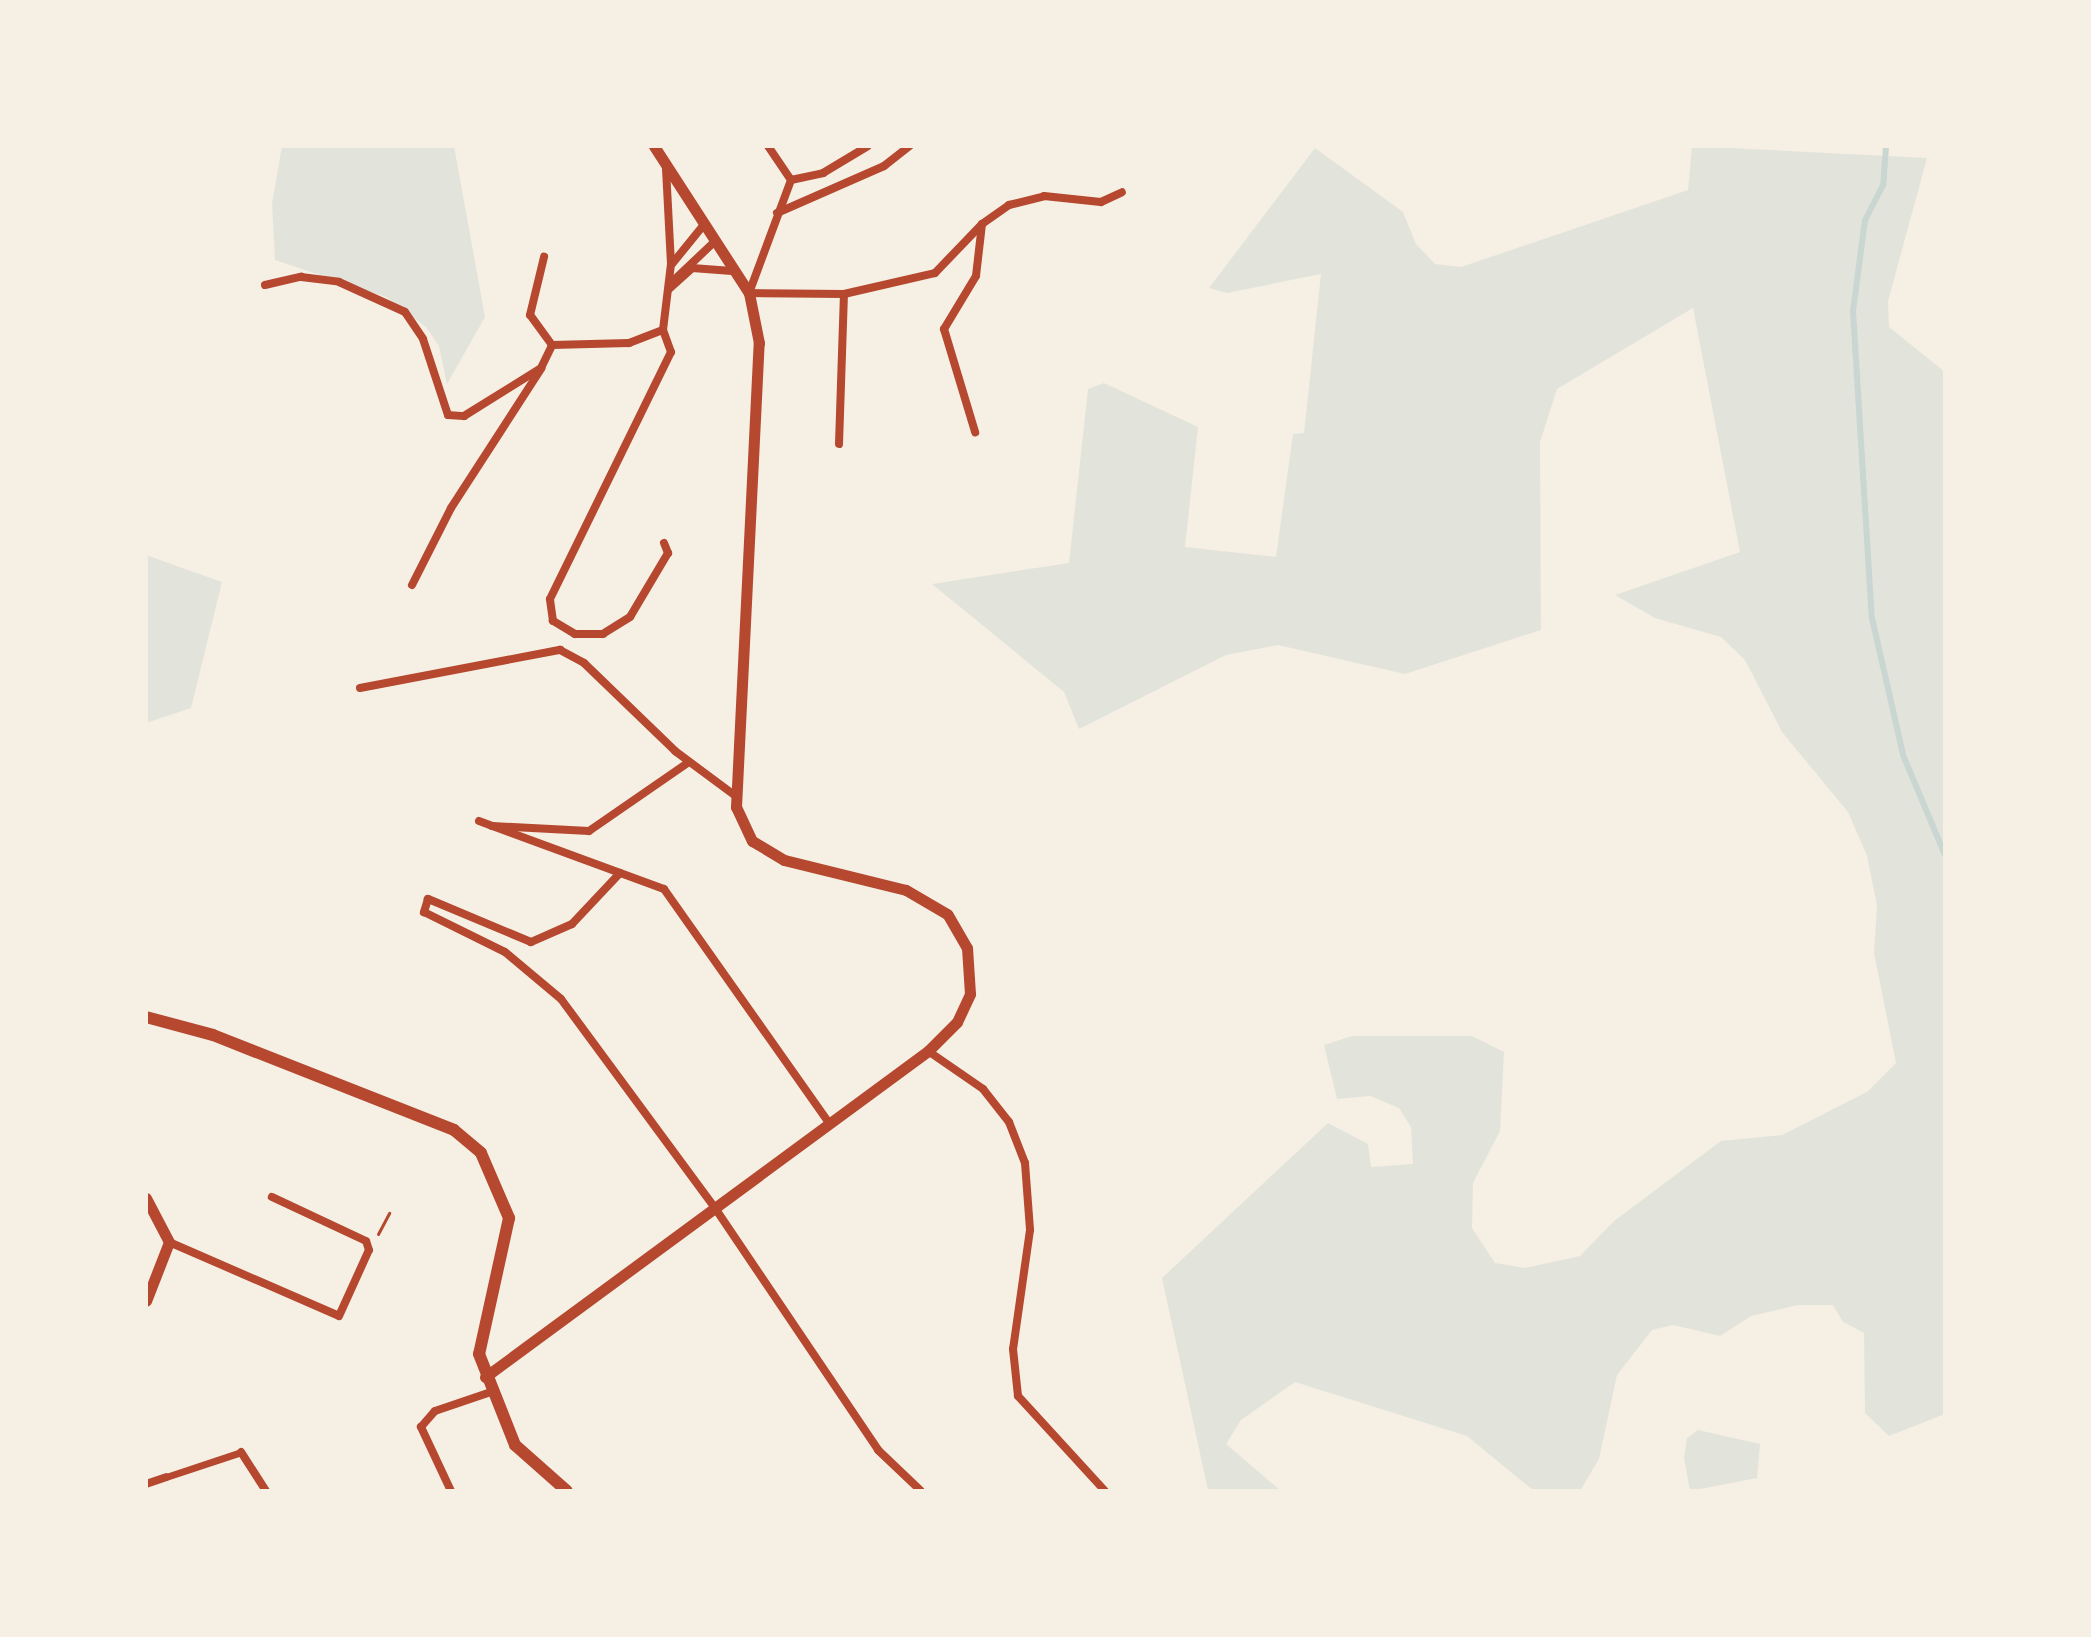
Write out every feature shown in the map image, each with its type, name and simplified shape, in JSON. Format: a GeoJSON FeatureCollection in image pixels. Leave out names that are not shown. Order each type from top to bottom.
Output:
{"type":"FeatureCollection","features":[{"type":"Feature","properties":{"kind":"main road"},"geometry":{"type":"LineString","coordinates":[[146,1017],[213,1035],[468,1139],[502,1189],[509,1218],[479,1330],[485,1377],[525,1460],[567,1491]]}},
{"type":"Feature","properties":{"kind":"street"},"geometry":{"type":"LineString","coordinates":[[485,1377],[928,1051],[957,1022],[970,994],[967,948],[947,914],[906,890],[784,860],[752,841],[737,797],[759,343],[749,293],[712,244],[654,146]]}},
{"type":"Feature","properties":{"kind":"street"},"geometry":{"type":"LineString","coordinates":[[768,146],[791,180]]}},
{"type":"Feature","properties":{"kind":"street"},"geometry":{"type":"LineString","coordinates":[[791,180],[823,173],[868,146]]}},
{"type":"Feature","properties":{"kind":"street"},"geometry":{"type":"LineString","coordinates":[[777,214],[884,166],[910,146]]}},
{"type":"Feature","properties":{"kind":"street"},"geometry":{"type":"LineString","coordinates":[[664,543],[668,553],[630,617],[603,634],[575,634],[553,621],[550,599],[671,352],[663,330],[671,264],[666,166]]}},
{"type":"Feature","properties":{"kind":"street"},"geometry":{"type":"LineString","coordinates":[[749,293],[791,180]]}},
{"type":"Feature","properties":{"kind":"street"},"geometry":{"type":"LineString","coordinates":[[749,293],[844,294],[935,273],[982,224],[1009,205],[1044,196],[1101,202],[1122,192]]}},
{"type":"Feature","properties":{"kind":"street"},"geometry":{"type":"LineString","coordinates":[[975,432],[944,329],[976,276],[982,224]]}},
{"type":"Feature","properties":{"kind":"street"},"geometry":{"type":"LineString","coordinates":[[671,264],[702,227]]}},
{"type":"Feature","properties":{"kind":"street"},"geometry":{"type":"LineString","coordinates":[[668,290],[678,271],[712,244]]}},
{"type":"Feature","properties":{"kind":"street"},"geometry":{"type":"LineString","coordinates":[[544,257],[530,315],[552,345]]}},
{"type":"Feature","properties":{"kind":"street"},"geometry":{"type":"LineString","coordinates":[[668,290],[692,268],[732,271]]}},
{"type":"Feature","properties":{"kind":"street"},"geometry":{"type":"LineString","coordinates":[[265,285],[301,277],[339,282],[405,312],[423,339],[448,415],[464,416],[541,368]]}},
{"type":"Feature","properties":{"kind":"street"},"geometry":{"type":"LineString","coordinates":[[839,444],[844,294]]}},
{"type":"Feature","properties":{"kind":"street"},"geometry":{"type":"LineString","coordinates":[[552,345],[629,343],[663,330]]}},
{"type":"Feature","properties":{"kind":"street"},"geometry":{"type":"LineString","coordinates":[[412,585],[451,508],[541,368],[552,345]]}},
{"type":"Feature","properties":{"kind":"street"},"geometry":{"type":"LineString","coordinates":[[360,688],[560,650],[584,663],[689,762],[737,797]]}},
{"type":"Feature","properties":{"kind":"street"},"geometry":{"type":"LineString","coordinates":[[491,826],[589,831],[689,762]]}},
{"type":"Feature","properties":{"kind":"street"},"geometry":{"type":"LineString","coordinates":[[479,821],[664,889],[684,910],[829,1123]]}},
{"type":"Feature","properties":{"kind":"street"},"geometry":{"type":"LineString","coordinates":[[620,873],[572,924],[531,942],[428,899],[424,912],[505,952],[561,999],[715,1208],[878,1450],[921,1491]]}},
{"type":"Feature","properties":{"kind":"street"},"geometry":{"type":"LineString","coordinates":[[928,1051],[983,1089],[1009,1122],[1025,1163],[1030,1230],[1013,1349],[1018,1396],[1105,1491]]}},
{"type":"Feature","properties":{"kind":"street"},"geometry":{"type":"LineString","coordinates":[[146,1198],[169,1242],[331,1318],[339,1316],[369,1250],[366,1241],[272,1197]]}},
{"type":"Feature","properties":{"kind":"street"},"geometry":{"type":"LineString","coordinates":[[146,1301],[169,1242]]}},
{"type":"Feature","properties":{"kind":"street"},"geometry":{"type":"LineString","coordinates":[[451,1491],[421,1427],[435,1411],[491,1392]]}},
{"type":"Feature","properties":{"kind":"street"},"geometry":{"type":"LineString","coordinates":[[146,1484],[241,1452],[266,1491]]}},
{"type":"Feature","properties":{"kind":"path"},"geometry":{"type":"LineString","coordinates":[[369,1250],[389,1213]]}},
{"type":"Feature","properties":{"kind":"shaded area"},"geometry":{"type":"Polygon","coordinates":[[[282,146],[454,146],[485,317],[447,384],[439,346],[426,327],[386,297],[275,260],[272,204],[282,146]]]}},
{"type":"Feature","properties":{"kind":"shaded area"},"geometry":{"type":"Polygon","coordinates":[[[1692,146],[1927,158],[1888,301],[1889,327],[1945,372],[1945,1414],[1889,1436],[1865,1413],[1864,1333],[1843,1322],[1833,1305],[1798,1305],[1751,1316],[1720,1336],[1673,1325],[1652,1330],[1617,1375],[1599,1459],[1580,1491],[1534,1491],[1467,1436],[1295,1382],[1241,1420],[1226,1444],[1281,1491],[1208,1490],[1162,1278],[1328,1123],[1368,1144],[1371,1167],[1413,1164],[1411,1127],[1399,1108],[1370,1096],[1337,1099],[1324,1045],[1352,1036],[1472,1036],[1504,1052],[1500,1131],[1473,1183],[1472,1228],[1495,1263],[1525,1268],[1580,1256],[1614,1221],[1721,1141],[1782,1135],[1867,1092],[1896,1063],[1874,953],[1877,905],[1867,856],[1848,812],[1782,732],[1745,660],[1721,637],[1655,618],[1615,595],[1740,552],[1693,308],[1557,389],[1540,442],[1541,630],[1405,674],[1278,645],[1226,655],[1079,729],[1064,692],[932,584],[1069,563],[1088,389],[1104,383],[1198,427],[1185,547],[1276,557],[1293,434],[1304,433],[1321,274],[1227,293],[1209,288],[1315,148],[1403,212],[1416,244],[1435,264],[1461,267],[1688,190],[1692,146]]]}},
{"type":"Feature","properties":{"kind":"shaded area"},"geometry":{"type":"Polygon","coordinates":[[[146,555],[222,582],[191,708],[146,723],[146,555]]]}},
{"type":"Feature","properties":{"kind":"shaded area"},"geometry":{"type":"Polygon","coordinates":[[[1698,1430],[1760,1444],[1757,1478],[1690,1491],[1684,1458],[1687,1438],[1698,1430]]]}},
{"type":"Feature","properties":{"kind":"waterway"},"geometry":{"type":"LineString","coordinates":[[1886,146],[1883,185],[1865,220],[1853,311],[1872,618],[1903,755],[1945,855]]}}]}
